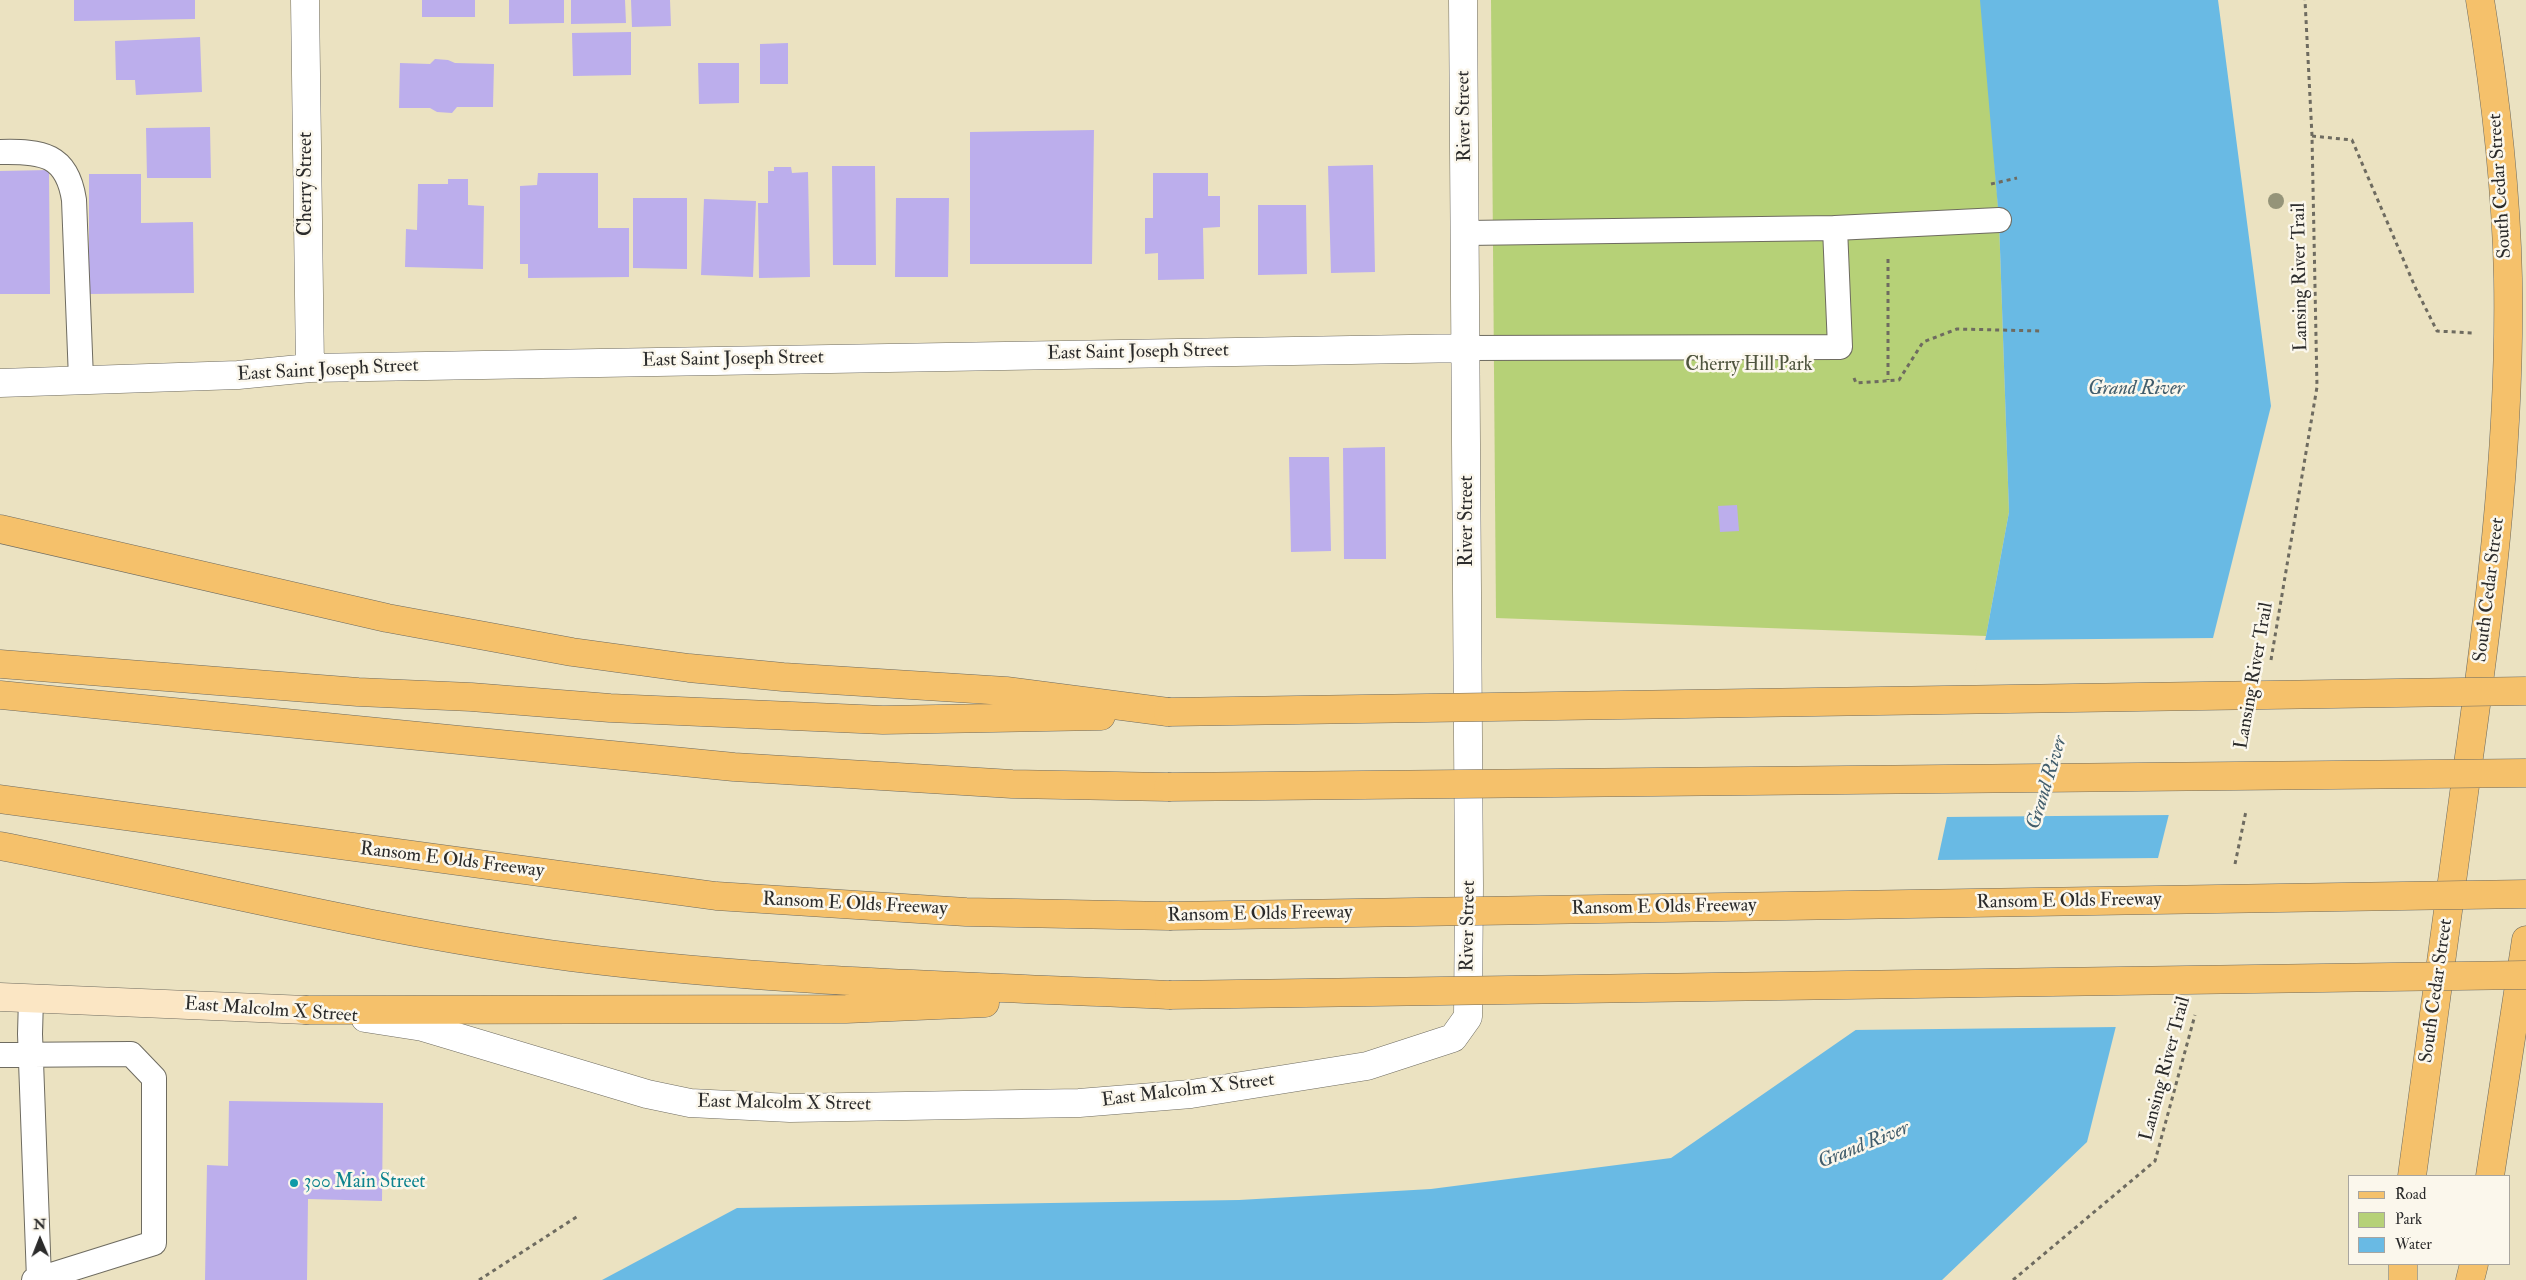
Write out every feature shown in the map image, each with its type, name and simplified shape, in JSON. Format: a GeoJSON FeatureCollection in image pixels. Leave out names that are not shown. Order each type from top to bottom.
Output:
{"type":"FeatureCollection","features":[{"type":"Feature","properties":{"kind":"main road","name":"South Cedar Street"},"geometry":{"type":"LineString","coordinates":[[2412,1175],[2494,563],[2502,476],[2507,334],[2504,208],[2494,94],[2480,0]]}},
{"type":"Feature","properties":{"kind":"main road"},"geometry":{"type":"LineString","coordinates":[[2,529],[387,618],[572,652],[734,672],[997,690],[1168,712]]}},
{"type":"Feature","properties":{"kind":"main road"},"geometry":{"type":"LineString","coordinates":[[0,664],[358,692],[471,697],[620,708],[883,720],[1049,718],[1168,712],[2526,691]]}},
{"type":"Feature","properties":{"kind":"main road"},"geometry":{"type":"LineString","coordinates":[[0,695],[734,767],[1012,784],[1168,787],[2526,773]]}},
{"type":"Feature","properties":{"kind":"main road","name":"Ransom E Olds Freeway"},"geometry":{"type":"LineString","coordinates":[[0,799],[716,896],[966,912],[1169,916],[2526,894]]}},
{"type":"Feature","properties":{"kind":"main road"},"geometry":{"type":"LineString","coordinates":[[0,846],[387,927],[570,957],[765,977],[1169,995]]}},
{"type":"Feature","properties":{"kind":"main road"},"geometry":{"type":"LineString","coordinates":[[2490,1175],[2526,940]]}},
{"type":"Feature","properties":{"kind":"main road"},"geometry":{"type":"LineString","coordinates":[[306,1010],[846,1008],[1169,995],[2526,975]]}},
{"type":"Feature","properties":{"kind":"main road","name":"East Malcolm X Street"},"geometry":{"type":"LineString","coordinates":[[0,997],[306,1010]]}},
{"type":"Feature","properties":{"kind":"main road"},"geometry":{"type":"LineString","coordinates":[[2403,1265],[2403,1280]]}},
{"type":"Feature","properties":{"kind":"main road"},"geometry":{"type":"LineString","coordinates":[[2470,1280],[2474,1265]]}},
{"type":"Feature","properties":{"kind":"street","name":"Cherry Street"},"geometry":{"type":"LineString","coordinates":[[306,0],[310,368]]}},
{"type":"Feature","properties":{"kind":"street","name":"River Street"},"geometry":{"type":"LineString","coordinates":[[1453,1038],[1468,1017],[1467,348],[1463,0]]}},
{"type":"Feature","properties":{"kind":"street","name":"East Saint Joseph Street"},"geometry":{"type":"LineString","coordinates":[[0,383],[238,375],[310,368],[1467,348]]}},
{"type":"Feature","properties":{"kind":"street","name":"East Malcolm X Street"},"geometry":{"type":"LineString","coordinates":[[306,1010],[423,1027],[647,1094],[690,1102],[790,1108],[1132,1100],[1190,1094],[1368,1066],[1453,1038]]}},
{"type":"Feature","properties":{"kind":"lane"},"geometry":{"type":"LineString","coordinates":[[0,152],[34,153],[54,159],[65,169],[71,182],[74,200],[81,379]]}},
{"type":"Feature","properties":{"kind":"lane"},"geometry":{"type":"LineString","coordinates":[[1466,233],[1835,228],[1999,220]]}},
{"type":"Feature","properties":{"kind":"lane"},"geometry":{"type":"LineString","coordinates":[[1467,348],[1840,347],[1835,228]]}},
{"type":"Feature","properties":{"kind":"lane"},"geometry":{"type":"LineString","coordinates":[[0,1055],[32,1054],[131,1054],[154,1078],[154,1243],[37,1280],[32,1054],[31,998]]}},
{"type":"Feature","properties":{"kind":"path","name":"Lansing River Trail"},"geometry":{"type":"LineString","coordinates":[[2270,669],[2317,387],[2312,136],[2304,0]]}},
{"type":"Feature","properties":{"kind":"path"},"geometry":{"type":"LineString","coordinates":[[2312,136],[2352,140],[2416,289],[2437,331],[2507,334]]}},
{"type":"Feature","properties":{"kind":"path"},"geometry":{"type":"LineString","coordinates":[[1888,251],[1888,380]]}},
{"type":"Feature","properties":{"kind":"path"},"geometry":{"type":"LineString","coordinates":[[1840,347],[1856,383],[1898,380],[1923,342],[1957,329],[2041,331]]}},
{"type":"Feature","properties":{"kind":"path"},"geometry":{"type":"LineString","coordinates":[[2232,874],[2247,806]]}},
{"type":"Feature","properties":{"kind":"path","name":"Lansing River Trail"},"geometry":{"type":"LineString","coordinates":[[2013,1280],[2155,1161],[2197,1006]]}},
{"type":"Feature","properties":{"kind":"path"},"geometry":{"type":"LineString","coordinates":[[479,1280],[578,1216]]}},
{"type":"Feature","properties":{"kind":"green space","name":"Cherry Hill Park"},"geometry":{"type":"Polygon","coordinates":[[[1491,0],[1982,0],[1999,220],[2009,512],[1986,636],[1496,618],[1491,0]]]}},
{"type":"Feature","properties":{"kind":"water","name":"Grand River"},"geometry":{"type":"Polygon","coordinates":[[[1980,0],[2218,0],[2271,406],[2087,1142],[1942,1280],[602,1280],[737,1208],[1239,1200],[1431,1189],[1671,1158],[1909,993],[1986,636],[2009,512],[1999,220],[1980,0]]]}},
{"type":"Feature","properties":{"kind":"pier"},"geometry":{"type":"Polygon","coordinates":[[[2215,638],[2171,815],[1944,817],[1982,640],[2215,638]]]}},
{"type":"Feature","properties":{"kind":"pier"},"geometry":{"type":"Polygon","coordinates":[[[2160,858],[2118,1027],[1851,1030],[1907,991],[1935,860],[2160,858]]]}},
{"type":"Feature","properties":{"kind":"building"},"geometry":{"type":"Polygon","coordinates":[[[74,0],[195,0],[195,19],[74,21],[74,0]]]}},
{"type":"Feature","properties":{"kind":"building"},"geometry":{"type":"Polygon","coordinates":[[[422,0],[475,0],[475,17],[422,17],[422,0]]]}},
{"type":"Feature","properties":{"kind":"building"},"geometry":{"type":"Polygon","coordinates":[[[509,0],[564,0],[564,23],[509,24],[509,0]]]}},
{"type":"Feature","properties":{"kind":"building"},"geometry":{"type":"Polygon","coordinates":[[[571,0],[625,0],[626,23],[571,24],[571,0]]]}},
{"type":"Feature","properties":{"kind":"building"},"geometry":{"type":"Polygon","coordinates":[[[631,0],[670,0],[671,26],[632,27],[631,0]]]}},
{"type":"Feature","properties":{"kind":"building"},"geometry":{"type":"Polygon","coordinates":[[[631,32],[631,75],[573,76],[572,33],[631,32]]]}},
{"type":"Feature","properties":{"kind":"building"},"geometry":{"type":"Polygon","coordinates":[[[200,37],[202,92],[136,95],[135,80],[116,80],[115,41],[200,37]]]}},
{"type":"Feature","properties":{"kind":"building"},"geometry":{"type":"Polygon","coordinates":[[[788,43],[788,84],[760,84],[760,44],[788,43]]]}},
{"type":"Feature","properties":{"kind":"building"},"geometry":{"type":"Polygon","coordinates":[[[435,59],[448,60],[455,63],[494,64],[493,107],[457,107],[452,113],[437,112],[430,108],[399,108],[400,63],[430,64],[435,59]]]}},
{"type":"Feature","properties":{"kind":"building"},"geometry":{"type":"Polygon","coordinates":[[[698,63],[739,63],[739,103],[699,104],[698,63]]]}},
{"type":"Feature","properties":{"kind":"building"},"geometry":{"type":"Polygon","coordinates":[[[210,127],[211,178],[147,178],[146,128],[210,127]]]}},
{"type":"Feature","properties":{"kind":"building"},"geometry":{"type":"Polygon","coordinates":[[[1094,130],[1092,264],[970,264],[970,132],[1094,130]]]}},
{"type":"Feature","properties":{"kind":"building"},"geometry":{"type":"Polygon","coordinates":[[[1373,165],[1375,272],[1331,273],[1328,166],[1373,165]]]}},
{"type":"Feature","properties":{"kind":"building"},"geometry":{"type":"Polygon","coordinates":[[[832,166],[875,166],[876,265],[833,265],[832,166]]]}},
{"type":"Feature","properties":{"kind":"building"},"geometry":{"type":"Polygon","coordinates":[[[774,167],[791,167],[792,173],[808,172],[810,277],[759,278],[758,203],[768,203],[768,171],[774,171],[774,167]]]}},
{"type":"Feature","properties":{"kind":"building"},"geometry":{"type":"Polygon","coordinates":[[[49,170],[50,294],[0,294],[0,171],[49,170]]]}},
{"type":"Feature","properties":{"kind":"building"},"geometry":{"type":"Polygon","coordinates":[[[538,173],[598,173],[598,228],[629,228],[629,277],[528,278],[528,264],[520,264],[520,186],[537,185],[538,173]]]}},
{"type":"Feature","properties":{"kind":"building"},"geometry":{"type":"Polygon","coordinates":[[[1153,173],[1208,173],[1208,196],[1220,196],[1220,227],[1203,228],[1204,279],[1158,280],[1158,253],[1145,254],[1145,218],[1153,218],[1153,173]]]}},
{"type":"Feature","properties":{"kind":"building"},"geometry":{"type":"Polygon","coordinates":[[[89,174],[141,174],[141,223],[193,222],[194,293],[89,294],[89,174]]]}},
{"type":"Feature","properties":{"kind":"building"},"geometry":{"type":"Polygon","coordinates":[[[448,179],[468,179],[468,205],[484,206],[483,269],[405,267],[406,229],[417,230],[418,184],[448,184],[448,179]]]}},
{"type":"Feature","properties":{"kind":"building"},"geometry":{"type":"Polygon","coordinates":[[[633,198],[687,198],[687,269],[633,268],[633,198]]]}},
{"type":"Feature","properties":{"kind":"building"},"geometry":{"type":"Polygon","coordinates":[[[896,198],[949,198],[948,277],[895,277],[896,198]]]}},
{"type":"Feature","properties":{"kind":"building"},"geometry":{"type":"Polygon","coordinates":[[[704,199],[756,201],[753,277],[701,275],[704,199]]]}},
{"type":"Feature","properties":{"kind":"building"},"geometry":{"type":"Polygon","coordinates":[[[1258,205],[1306,205],[1307,274],[1258,275],[1258,205]]]}},
{"type":"Feature","properties":{"kind":"building"},"geometry":{"type":"Polygon","coordinates":[[[1385,447],[1386,559],[1344,559],[1343,448],[1385,447]]]}},
{"type":"Feature","properties":{"kind":"building"},"geometry":{"type":"Polygon","coordinates":[[[1289,457],[1329,457],[1331,551],[1291,552],[1289,457]]]}},
{"type":"Feature","properties":{"kind":"building"},"geometry":{"type":"Polygon","coordinates":[[[1737,505],[1739,531],[1720,532],[1718,506],[1737,505]]]}},
{"type":"Feature","properties":{"kind":"building","name":"300 Main Street"},"geometry":{"type":"Polygon","coordinates":[[[229,1101],[383,1103],[382,1201],[308,1199],[307,1280],[205,1280],[207,1165],[228,1166],[229,1101]]]}},
{"type":"Feature","properties":{"kind":"place","name":"300 Main Street"},"geometry":{"type":"Point","coordinates":[294,1183]}}]}
